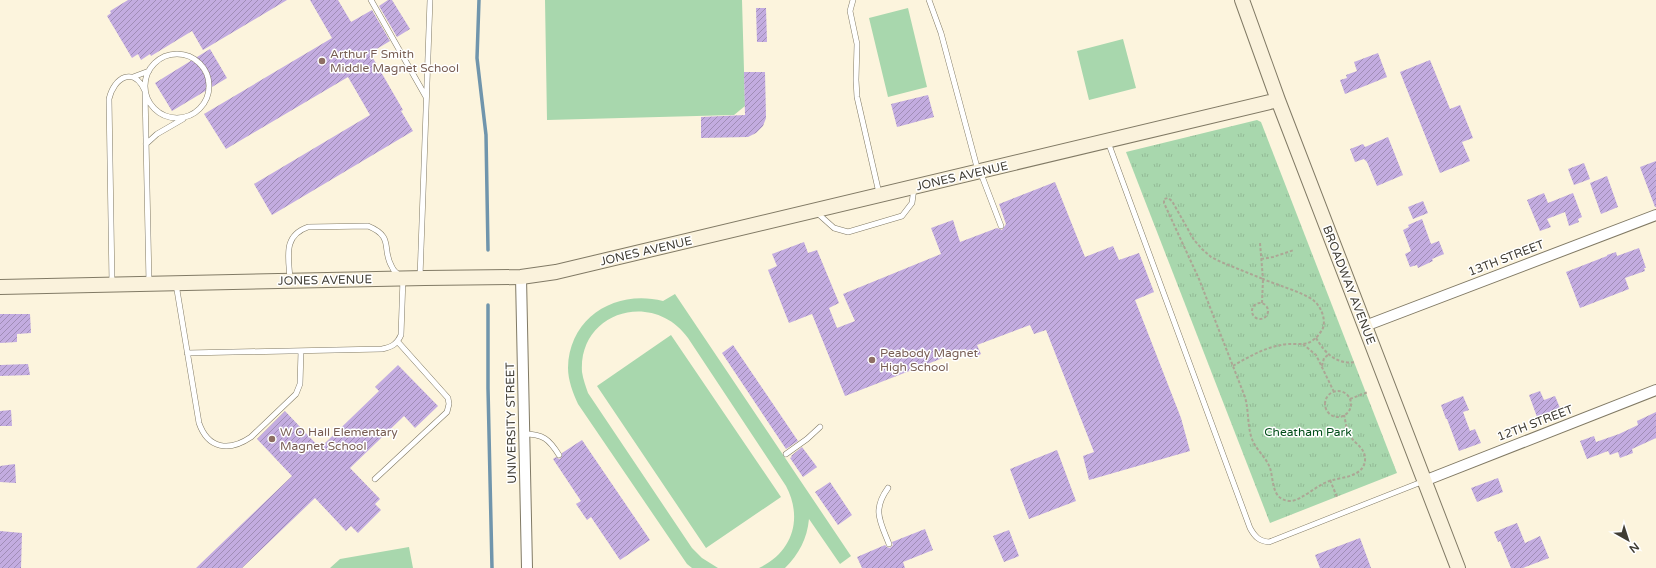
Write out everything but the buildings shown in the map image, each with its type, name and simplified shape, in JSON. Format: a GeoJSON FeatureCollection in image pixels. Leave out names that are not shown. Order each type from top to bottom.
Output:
{"type":"FeatureCollection","features":[{"type":"Feature","properties":{"kind":"street","name":"BROADWAY AVENUE"},"geometry":{"type":"LineString","coordinates":[[1242,0],[1278,100],[1458,568]]}},
{"type":"Feature","properties":{"kind":"street","name":"JONES AVENUE"},"geometry":{"type":"LineString","coordinates":[[0,287],[403,278],[521,277],[556,272],[1278,100]]}},
{"type":"Feature","properties":{"kind":"street","name":"13TH STREET"},"geometry":{"type":"LineString","coordinates":[[1365,326],[1656,215]]}},
{"type":"Feature","properties":{"kind":"street","name":"UNIVERSITY STREET"},"geometry":{"type":"LineString","coordinates":[[521,277],[527,568]]}},
{"type":"Feature","properties":{"kind":"street","name":"12TH STREET"},"geometry":{"type":"LineString","coordinates":[[1424,481],[1656,390]]}},
{"type":"Feature","properties":{"kind":"lane"},"geometry":{"type":"LineString","coordinates":[[371,0],[426,98]]}},
{"type":"Feature","properties":{"kind":"lane"},"geometry":{"type":"LineString","coordinates":[[420,278],[430,0]]}},
{"type":"Feature","properties":{"kind":"lane"},"geometry":{"type":"LineString","coordinates":[[853,0],[850,11],[856,44],[857,97],[879,195]]}},
{"type":"Feature","properties":{"kind":"lane"},"geometry":{"type":"LineString","coordinates":[[929,0],[941,33],[979,172],[1001,226]]}},
{"type":"Feature","properties":{"kind":"lane"},"geometry":{"type":"LineString","coordinates":[[146,144],[157,134],[196,112],[203,104],[208,94],[209,83],[206,73],[201,65],[188,57],[173,55],[163,58],[155,63],[149,71],[146,81],[145,91],[146,144],[149,284]]}},
{"type":"Feature","properties":{"kind":"lane"},"geometry":{"type":"LineString","coordinates":[[132,78],[149,71]]}},
{"type":"Feature","properties":{"kind":"lane"},"geometry":{"type":"LineString","coordinates":[[112,285],[109,99],[115,84],[122,78],[137,79],[142,82],[149,102],[155,110],[164,116],[175,118],[186,117]]}},
{"type":"Feature","properties":{"kind":"lane"},"geometry":{"type":"LineString","coordinates":[[1107,141],[1250,528],[1255,536],[1262,541],[1269,542],[1424,481]]}},
{"type":"Feature","properties":{"kind":"lane"},"geometry":{"type":"LineString","coordinates":[[815,211],[834,228],[848,232],[902,216],[912,203],[914,187]]}},
{"type":"Feature","properties":{"kind":"lane"},"geometry":{"type":"LineString","coordinates":[[187,353],[382,349],[391,347],[398,342],[401,336],[403,278],[392,269],[389,262],[387,243],[377,230],[368,226],[308,227],[300,230],[294,235],[288,248],[290,281]]}},
{"type":"Feature","properties":{"kind":"lane"},"geometry":{"type":"LineString","coordinates":[[176,283],[196,407],[202,431],[207,438],[215,444],[224,446],[243,442],[251,437],[296,394],[300,377],[301,351]]}},
{"type":"Feature","properties":{"kind":"lane"},"geometry":{"type":"LineString","coordinates":[[375,479],[447,412],[449,404],[448,398],[398,342]]}},
{"type":"Feature","properties":{"kind":"lane"},"geometry":{"type":"LineString","coordinates":[[786,454],[807,440],[820,427]]}},
{"type":"Feature","properties":{"kind":"lane"},"geometry":{"type":"LineString","coordinates":[[524,434],[535,434],[542,436],[549,441],[559,455]]}},
{"type":"Feature","properties":{"kind":"lane"},"geometry":{"type":"LineString","coordinates":[[888,488],[881,497],[878,506],[879,516],[889,544]]}},
{"type":"Feature","properties":{"kind":"path"},"geometry":{"type":"LineString","coordinates":[[1233,366],[1250,356],[1265,350],[1280,345],[1307,343],[1316,338],[1324,326],[1324,320],[1317,303],[1211,257],[1194,240],[1172,201],[1168,198],[1164,199],[1164,204],[1199,279],[1245,397],[1248,406],[1249,428],[1252,439],[1256,448],[1270,467],[1274,489],[1277,495],[1289,501],[1296,500],[1315,487],[1330,480],[1352,476],[1358,473],[1365,462],[1362,449],[1350,436],[1344,415]]}},
{"type":"Feature","properties":{"kind":"path"},"geometry":{"type":"LineString","coordinates":[[1260,243],[1263,279],[1262,303],[1266,306],[1268,313],[1263,319],[1257,319],[1253,316],[1252,310],[1256,303],[1262,303]]}},
{"type":"Feature","properties":{"kind":"path"},"geometry":{"type":"LineString","coordinates":[[1261,259],[1273,258],[1294,250]]}},
{"type":"Feature","properties":{"kind":"path"},"geometry":{"type":"LineString","coordinates":[[1316,338],[1328,355],[1342,362],[1356,362]]}},
{"type":"Feature","properties":{"kind":"path"},"geometry":{"type":"LineString","coordinates":[[1302,343],[1316,355],[1334,392]]}},
{"type":"Feature","properties":{"kind":"path"},"geometry":{"type":"LineString","coordinates":[[1322,367],[1324,358],[1328,355]]}},
{"type":"Feature","properties":{"kind":"path"},"geometry":{"type":"LineString","coordinates":[[1342,391],[1346,393],[1350,399],[1350,409],[1344,415],[1332,415],[1326,409],[1325,405],[1327,397],[1334,392],[1342,391]]}},
{"type":"Feature","properties":{"kind":"path"},"geometry":{"type":"LineString","coordinates":[[1350,399],[1368,392]]}},
{"type":"Feature","properties":{"kind":"path"},"geometry":{"type":"LineString","coordinates":[[1330,480],[1337,496]]}},
{"type":"Feature","properties":{"kind":"green space"},"geometry":{"type":"Polygon","coordinates":[[[545,0],[742,0],[745,106],[734,115],[547,120],[545,0]]]}},
{"type":"Feature","properties":{"kind":"green space"},"geometry":{"type":"Polygon","coordinates":[[[908,8],[927,87],[888,97],[869,18],[908,8]]]}},
{"type":"Feature","properties":{"kind":"green space"},"geometry":{"type":"Polygon","coordinates":[[[1123,39],[1136,88],[1089,100],[1077,51],[1123,39]]]}},
{"type":"Feature","properties":{"kind":"green space","name":"Cheatham Park"},"geometry":{"type":"Polygon","coordinates":[[[1257,120],[1261,122],[1397,473],[1270,523],[1126,152],[1257,120]]]}},
{"type":"Feature","properties":{"kind":"green space"},"geometry":{"type":"Polygon","coordinates":[[[675,294],[851,556],[840,564],[809,519],[802,546],[785,568],[759,568],[771,561],[780,553],[792,533],[794,510],[791,498],[786,486],[688,338],[673,323],[656,314],[638,311],[620,314],[605,322],[592,334],[584,351],[582,375],[588,393],[692,548],[702,558],[718,568],[692,568],[687,564],[578,404],[571,386],[568,368],[570,350],[577,334],[586,321],[599,310],[613,303],[629,299],[646,298],[663,301],[675,294]]]}},
{"type":"Feature","properties":{"kind":"green space"},"geometry":{"type":"Polygon","coordinates":[[[671,335],[781,497],[706,548],[597,386],[671,335]]]}},
{"type":"Feature","properties":{"kind":"green space"},"geometry":{"type":"Polygon","coordinates":[[[409,547],[413,568],[330,568],[340,559],[409,547]]]}},
{"type":"Feature","properties":{"kind":"waterway"},"geometry":{"type":"LineString","coordinates":[[479,0],[477,58],[486,135],[488,250]]}},
{"type":"Feature","properties":{"kind":"waterway"},"geometry":{"type":"LineString","coordinates":[[488,305],[488,388],[492,568]]}},
{"type":"Feature","properties":{"kind":"place","name":"Arthur F Smith Middle Magnet School"},"geometry":{"type":"Point","coordinates":[322,61]}},
{"type":"Feature","properties":{"kind":"place","name":"Peabody Magnet High School"},"geometry":{"type":"Point","coordinates":[872,360]}},
{"type":"Feature","properties":{"kind":"place","name":"W O Hall Elementary Magnet School"},"geometry":{"type":"Point","coordinates":[272,439]}}]}
